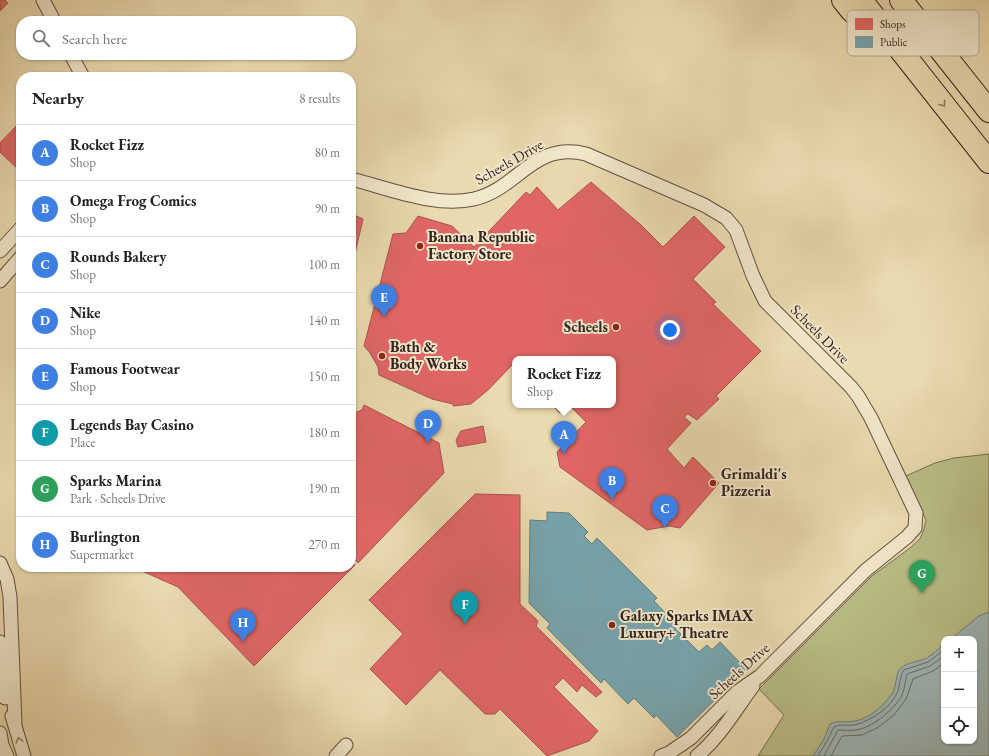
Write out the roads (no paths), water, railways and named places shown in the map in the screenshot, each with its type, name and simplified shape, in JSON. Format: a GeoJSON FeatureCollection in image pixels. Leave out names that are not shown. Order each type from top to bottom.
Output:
{"type":"FeatureCollection","features":[{"type":"Feature","properties":{"kind":"highway"},"geometry":{"type":"LineString","coordinates":[[843,0],[851,10]]}},
{"type":"Feature","properties":{"kind":"highway"},"geometry":{"type":"LineString","coordinates":[[861,0],[869,10]]}},
{"type":"Feature","properties":{"kind":"highway"},"geometry":{"type":"LineString","coordinates":[[901,0],[909,10]]}},
{"type":"Feature","properties":{"kind":"highway"},"geometry":{"type":"LineString","coordinates":[[915,0],[920,10]]}},
{"type":"Feature","properties":{"kind":"highway"},"geometry":{"type":"LineString","coordinates":[[901,56],[919,73]]}},
{"type":"Feature","properties":{"kind":"highway"},"geometry":{"type":"LineString","coordinates":[[905,56],[989,162]]}},
{"type":"Feature","properties":{"kind":"highway"},"geometry":{"type":"LineString","coordinates":[[946,56],[989,111]]}},
{"type":"Feature","properties":{"kind":"street"},"geometry":{"type":"LineString","coordinates":[[43,0],[51,16]]}},
{"type":"Feature","properties":{"kind":"street"},"geometry":{"type":"LineString","coordinates":[[74,60],[80,72]]}},
{"type":"Feature","properties":{"kind":"street","name":"Scheels Drive"},"geometry":{"type":"LineString","coordinates":[[356,180],[418,197],[441,201],[454,202],[472,200],[493,192],[530,165],[550,154],[568,151],[576,152],[599,160],[704,205],[726,218],[736,230],[753,276],[765,301],[858,396],[871,418],[916,513],[916,521],[912,533],[866,570],[760,676],[738,692],[691,738],[669,753],[661,756]]}},
{"type":"Feature","properties":{"kind":"street"},"geometry":{"type":"LineString","coordinates":[[0,251],[16,233]]}},
{"type":"Feature","properties":{"kind":"street"},"geometry":{"type":"LineString","coordinates":[[0,281],[16,263]]}},
{"type":"Feature","properties":{"kind":"street"},"geometry":{"type":"LineString","coordinates":[[0,563],[7,579],[10,597],[15,724]]}},
{"type":"Feature","properties":{"kind":"street"},"geometry":{"type":"LineString","coordinates":[[0,642],[3,646],[5,699],[15,724],[24,756]]}},
{"type":"Feature","properties":{"kind":"street"},"geometry":{"type":"LineString","coordinates":[[697,756],[709,746],[724,728],[760,676]]}},
{"type":"Feature","properties":{"kind":"street"},"geometry":{"type":"LineString","coordinates":[[0,733],[2,745],[7,756]]}},
{"type":"Feature","properties":{"kind":"street"},"geometry":{"type":"LineString","coordinates":[[336,756],[346,745]]}},
{"type":"Feature","properties":{"kind":"water"},"geometry":{"type":"Polygon","coordinates":[[[989,612],[989,756],[813,756],[824,739],[830,724],[860,720],[871,714],[885,703],[894,691],[898,673],[901,668],[906,664],[927,658],[941,647],[941,744],[977,744],[977,636],[955,636],[979,616],[989,612]]]}},
{"type":"Feature","properties":{"kind":"place","name":"Banana Republic Factory Store"},"geometry":{"type":"Point","coordinates":[420,246]}},
{"type":"Feature","properties":{"kind":"place","name":"Famous Footwear"},"geometry":{"type":"Point","coordinates":[384,317]}},
{"type":"Feature","properties":{"kind":"place","name":"Scheels"},"geometry":{"type":"Point","coordinates":[616,327]}},
{"type":"Feature","properties":{"kind":"place","name":"Bath & Body Works"},"geometry":{"type":"Point","coordinates":[382,356]}},
{"type":"Feature","properties":{"kind":"place","name":"Nike"},"geometry":{"type":"Point","coordinates":[428,443]}},
{"type":"Feature","properties":{"kind":"place","name":"Rocket Fizz"},"geometry":{"type":"Point","coordinates":[564,454]}},
{"type":"Feature","properties":{"kind":"place","name":"Grimaldi's Pizzeria"},"geometry":{"type":"Point","coordinates":[713,483]}},
{"type":"Feature","properties":{"kind":"place","name":"Omega Frog Comics"},"geometry":{"type":"Point","coordinates":[612,500]}},
{"type":"Feature","properties":{"kind":"place","name":"Rounds Bakery"},"geometry":{"type":"Point","coordinates":[665,528]}},
{"type":"Feature","properties":{"kind":"place","name":"Sparks Marina"},"geometry":{"type":"Point","coordinates":[922,593]}},
{"type":"Feature","properties":{"kind":"place","name":"Legends Bay Casino"},"geometry":{"type":"Point","coordinates":[465,624]}},
{"type":"Feature","properties":{"kind":"place","name":"Galaxy Sparks IMAX Luxury+ Theatre"},"geometry":{"type":"Point","coordinates":[612,625]}},
{"type":"Feature","properties":{"kind":"place","name":"Burlington"},"geometry":{"type":"Point","coordinates":[243,642]}}]}
